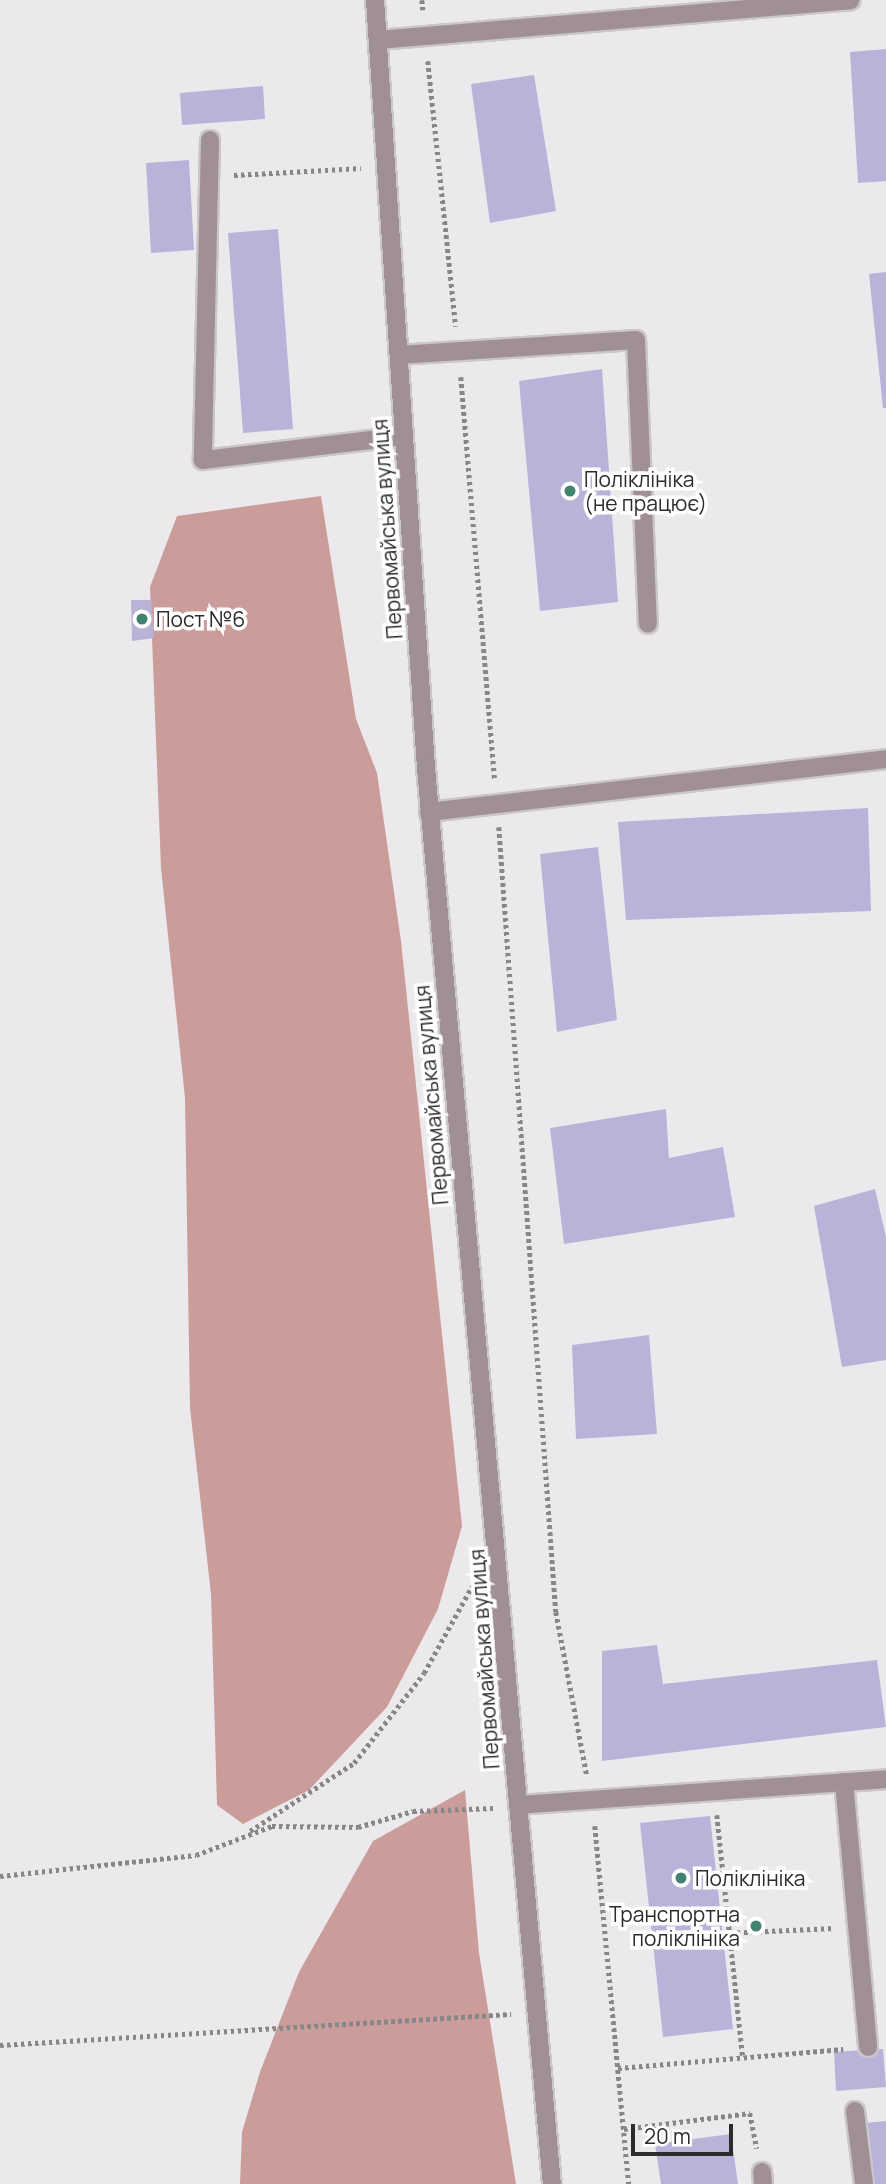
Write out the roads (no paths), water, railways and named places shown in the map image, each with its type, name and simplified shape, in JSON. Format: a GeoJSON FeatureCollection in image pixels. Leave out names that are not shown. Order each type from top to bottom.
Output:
{"type":"FeatureCollection","features":[{"type":"Feature","properties":{"kind":"street","name":"Первомайська вулиця"},"geometry":{"type":"LineString","coordinates":[[375,0],[429,812],[509,1648],[518,1805],[552,2184]]}},
{"type":"Feature","properties":{"kind":"street"},"geometry":{"type":"LineString","coordinates":[[378,40],[850,0]]}},
{"type":"Feature","properties":{"kind":"street"},"geometry":{"type":"LineString","coordinates":[[210,140],[203,460],[404,436]]}},
{"type":"Feature","properties":{"kind":"street"},"geometry":{"type":"LineString","coordinates":[[399,355],[636,340],[648,624]]}},
{"type":"Feature","properties":{"kind":"street"},"geometry":{"type":"LineString","coordinates":[[429,812],[886,759]]}},
{"type":"Feature","properties":{"kind":"street"},"geometry":{"type":"LineString","coordinates":[[518,1805],[886,1779]]}},
{"type":"Feature","properties":{"kind":"street"},"geometry":{"type":"LineString","coordinates":[[844,1782],[869,2047]]}},
{"type":"Feature","properties":{"kind":"street"},"geometry":{"type":"LineString","coordinates":[[855,2111],[864,2184]]}},
{"type":"Feature","properties":{"kind":"place","name":"Поліклініка (не працює)"},"geometry":{"type":"Point","coordinates":[570,491]}},
{"type":"Feature","properties":{"kind":"place","name":"Пост №6"},"geometry":{"type":"Point","coordinates":[142,619]}},
{"type":"Feature","properties":{"kind":"place","name":"Поліклініка"},"geometry":{"type":"Point","coordinates":[681,1878]}},
{"type":"Feature","properties":{"kind":"place","name":"Транспортна поліклініка"},"geometry":{"type":"Point","coordinates":[756,1926]}}]}
